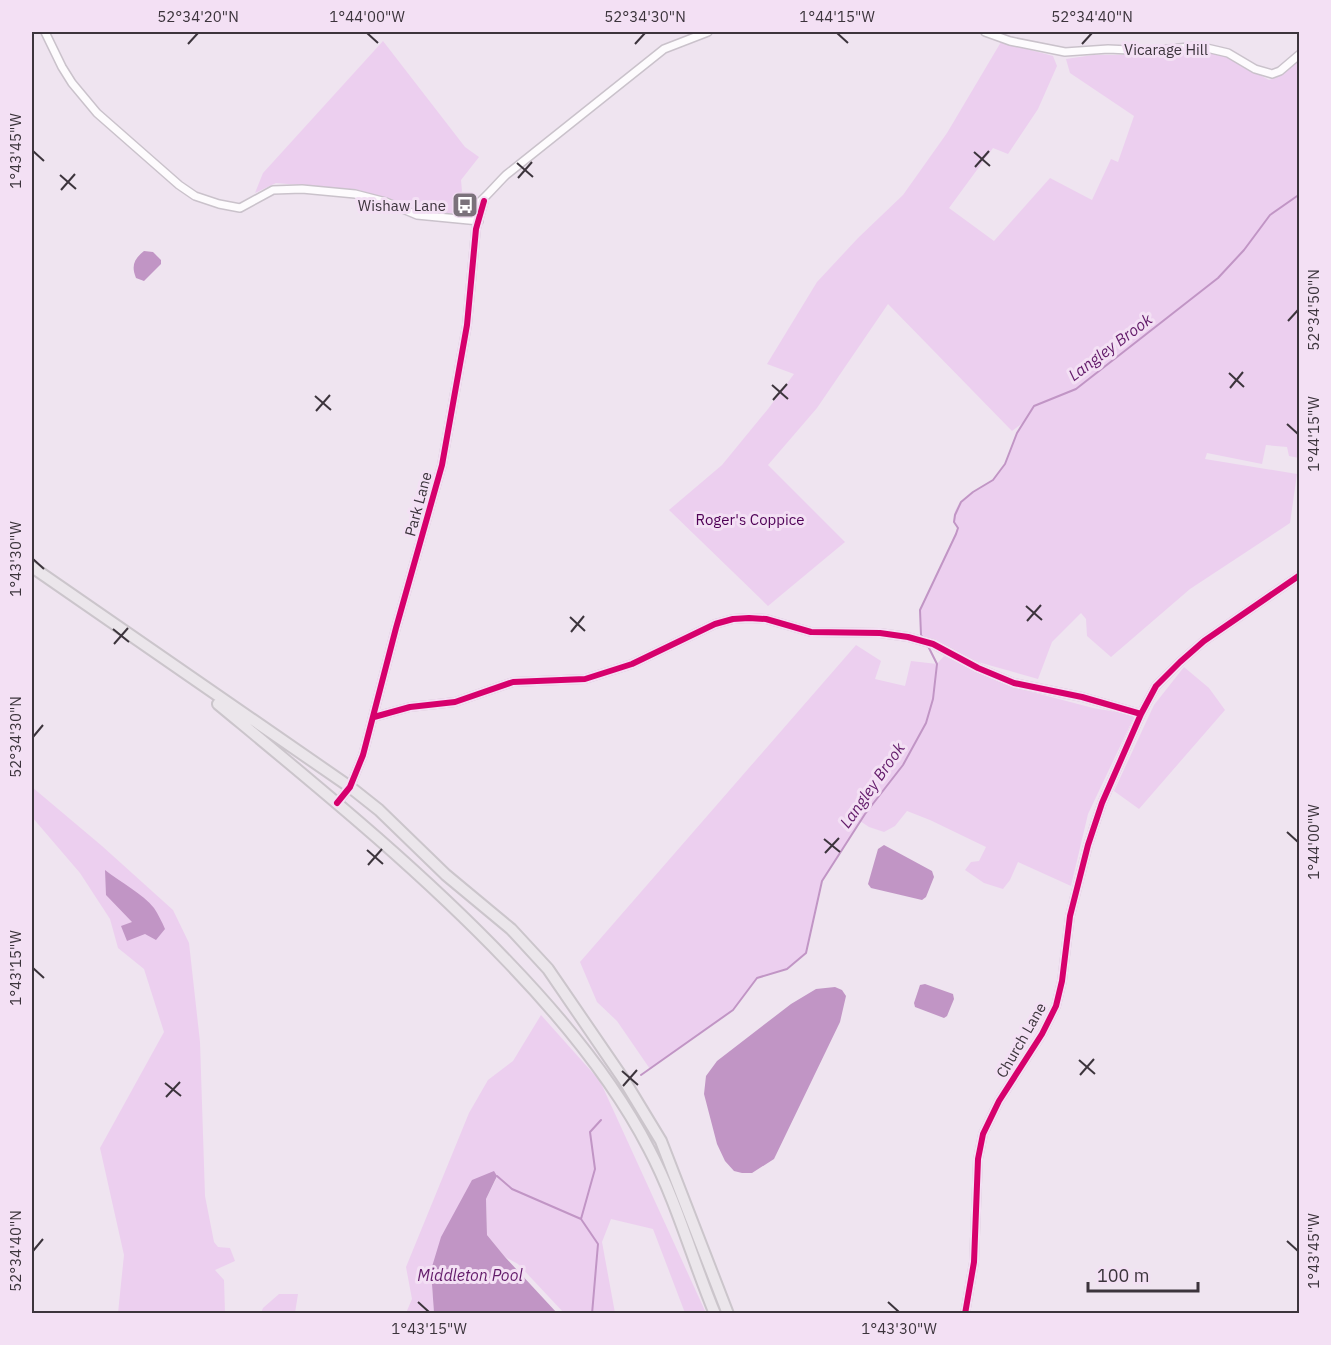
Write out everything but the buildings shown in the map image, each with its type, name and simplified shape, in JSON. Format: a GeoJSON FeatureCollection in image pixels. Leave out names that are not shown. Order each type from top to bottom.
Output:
{"type":"FeatureCollection","features":[{"type":"Feature","properties":{"kind":"main road"},"geometry":{"type":"LineString","coordinates":[[32,567],[350,787],[379,810],[446,875],[511,929],[548,969],[624,1080],[662,1141],[728,1314]]}},
{"type":"Feature","properties":{"kind":"main road"},"geometry":{"type":"LineString","coordinates":[[165,660],[386,844],[486,939],[554,1013],[605,1078],[633,1121],[682,1220],[715,1314]]}},
{"type":"Feature","properties":{"kind":"street"},"geometry":{"type":"LineString","coordinates":[[45,32],[72,83],[97,113],[195,196],[240,208],[273,190],[302,189],[355,194],[386,202],[417,215],[438,218],[457,217],[479,221]]}},
{"type":"Feature","properties":{"kind":"street"},"geometry":{"type":"LineString","coordinates":[[457,217],[484,201],[486,195],[506,175],[664,49],[708,32]]}},
{"type":"Feature","properties":{"kind":"street","name":"Vicarage Hill"},"geometry":{"type":"LineString","coordinates":[[985,32],[1010,41],[1065,52],[1108,49],[1151,51],[1198,46],[1228,52],[1255,69],[1272,74],[1280,71],[1299,54]]}},
{"type":"Feature","properties":{"kind":"street","name":"Park Lane"},"geometry":{"type":"LineString","coordinates":[[338,803],[350,787],[363,755],[442,465],[467,325],[479,221],[484,201]]}},
{"type":"Feature","properties":{"kind":"street","name":"Church Lane"},"geometry":{"type":"LineString","coordinates":[[965,1314],[974,1262],[978,1159],[983,1134],[999,1101],[1042,1034],[1056,1006],[1062,981],[1070,915],[1088,845],[1102,803],[1141,714],[1156,686],[1180,662],[1204,641],[1299,575]]}},
{"type":"Feature","properties":{"kind":"street"},"geometry":{"type":"LineString","coordinates":[[374,717],[410,707],[455,702],[513,682],[585,679],[632,664],[715,624],[748,618],[766,619],[811,632],[879,633],[908,637],[933,644],[978,668],[1014,683],[1082,697],[1141,714]]}},
{"type":"Feature","properties":{"kind":"green space"},"geometry":{"type":"Polygon","coordinates":[[[383,41],[465,147],[479,157],[461,180],[462,191],[452,214],[398,203],[359,190],[276,183],[255,193],[263,173],[383,41]]]}},
{"type":"Feature","properties":{"kind":"green space","name":"Roger's Coppice"},"geometry":{"type":"Polygon","coordinates":[[[1001,42],[1053,56],[1057,66],[1038,109],[1008,154],[993,148],[949,208],[994,241],[1050,178],[1092,200],[1111,159],[1118,162],[1134,116],[1070,73],[1066,59],[1093,55],[1143,55],[1177,51],[1221,54],[1269,80],[1280,76],[1299,59],[1299,458],[1289,456],[1287,447],[1266,445],[1262,464],[1207,453],[1205,459],[1297,474],[1290,523],[1190,589],[1111,657],[1087,636],[1086,619],[1081,613],[1052,642],[1038,679],[978,662],[921,635],[920,610],[958,528],[954,520],[958,505],[993,480],[999,473],[1007,461],[1016,434],[1024,422],[1012,431],[888,304],[817,408],[768,465],[845,542],[768,606],[669,510],[722,465],[794,374],[767,364],[817,282],[903,195],[947,133],[1001,42]]]}},
{"type":"Feature","properties":{"kind":"green space"},"geometry":{"type":"Polygon","coordinates":[[[856,645],[881,661],[875,679],[905,686],[911,661],[937,664],[944,656],[1009,686],[1093,708],[1135,715],[1088,814],[1071,886],[1018,862],[1003,889],[984,883],[965,870],[971,862],[979,861],[986,847],[907,811],[895,826],[884,832],[860,821],[822,881],[806,953],[787,969],[757,978],[733,1010],[650,1069],[617,1021],[597,1002],[580,962],[856,645]]]}},
{"type":"Feature","properties":{"kind":"green space"},"geometry":{"type":"Polygon","coordinates":[[[1184,667],[1209,688],[1225,710],[1139,809],[1114,791],[1154,705],[1184,667]]]}},
{"type":"Feature","properties":{"kind":"green space"},"geometry":{"type":"Polygon","coordinates":[[[32,787],[173,910],[189,943],[200,1042],[205,1196],[214,1242],[218,1247],[230,1248],[235,1261],[215,1270],[224,1280],[225,1313],[118,1313],[124,1255],[100,1148],[164,1032],[144,969],[118,948],[110,919],[80,873],[32,817],[32,787]]]}},
{"type":"Feature","properties":{"kind":"green space"},"geometry":{"type":"Polygon","coordinates":[[[541,1015],[600,1081],[706,1313],[685,1313],[653,1229],[611,1219],[602,1242],[615,1313],[564,1313],[518,1264],[505,1257],[487,1235],[486,1199],[497,1177],[431,1270],[434,1313],[406,1313],[412,1299],[406,1267],[469,1113],[488,1080],[513,1061],[541,1015]]]}},
{"type":"Feature","properties":{"kind":"green space"},"geometry":{"type":"Polygon","coordinates":[[[279,1294],[298,1294],[295,1313],[261,1313],[263,1308],[279,1294]]]}},
{"type":"Feature","properties":{"kind":"water"},"geometry":{"type":"Polygon","coordinates":[[[144,251],[153,252],[161,260],[161,264],[144,281],[136,278],[134,266],[144,251]]]}},
{"type":"Feature","properties":{"kind":"water"},"geometry":{"type":"Polygon","coordinates":[[[884,845],[932,871],[934,877],[926,897],[922,900],[871,888],[868,884],[878,849],[884,845]]]}},
{"type":"Feature","properties":{"kind":"water"},"geometry":{"type":"Polygon","coordinates":[[[105,870],[138,893],[154,908],[165,929],[156,940],[145,934],[127,941],[121,926],[132,922],[106,895],[105,870]]]}},
{"type":"Feature","properties":{"kind":"water"},"geometry":{"type":"Polygon","coordinates":[[[925,984],[953,994],[954,999],[944,1018],[915,1007],[914,1003],[920,985],[925,984]]]}},
{"type":"Feature","properties":{"kind":"water"},"geometry":{"type":"Polygon","coordinates":[[[835,987],[842,990],[846,996],[840,1022],[774,1159],[752,1173],[734,1171],[725,1161],[717,1144],[704,1094],[706,1076],[717,1061],[791,1004],[816,989],[835,987]]]}},
{"type":"Feature","properties":{"kind":"water","name":"Middleton Pool"},"geometry":{"type":"Polygon","coordinates":[[[494,1171],[497,1176],[486,1199],[487,1235],[557,1313],[434,1313],[431,1270],[441,1237],[472,1180],[494,1171]]]}},
{"type":"Feature","properties":{"kind":"waterway","name":"Langley Brook"},"geometry":{"type":"LineString","coordinates":[[924,639],[921,635],[920,610],[956,534],[958,528],[954,522],[955,515],[961,502],[993,480],[1005,464],[1017,433],[1034,406],[1076,389],[1218,278],[1244,250],[1270,215],[1300,194]]}},
{"type":"Feature","properties":{"kind":"waterway","name":"Langley Brook"},"geometry":{"type":"LineString","coordinates":[[641,1075],[733,1010],[757,978],[787,969],[806,953],[822,881],[865,814],[903,765],[926,723],[933,699],[937,664],[927,644]]}},
{"type":"Feature","properties":{"kind":"waterway","name":"Langley Brook"},"geometry":{"type":"LineString","coordinates":[[497,1176],[512,1189],[581,1219],[595,1169],[590,1132],[601,1120]]}},
{"type":"Feature","properties":{"kind":"waterway"},"geometry":{"type":"LineString","coordinates":[[581,1219],[598,1244],[592,1314]]}},
{"type":"Feature","properties":{"kind":"cycle path"},"geometry":{"type":"LineString","coordinates":[[337,803],[350,787],[363,755],[442,465],[467,325],[476,229],[484,201]]}},
{"type":"Feature","properties":{"kind":"cycle path"},"geometry":{"type":"LineString","coordinates":[[965,1314],[974,1262],[978,1159],[983,1134],[999,1101],[1042,1034],[1056,1006],[1062,981],[1070,916],[1088,845],[1102,803],[1141,714],[1156,686],[1204,641],[1300,575]]}},
{"type":"Feature","properties":{"kind":"cycle path"},"geometry":{"type":"LineString","coordinates":[[374,717],[410,707],[455,702],[513,682],[585,679],[632,664],[715,624],[749,618],[766,619],[811,632],[880,633],[908,637],[933,644],[978,668],[1014,683],[1082,697],[1141,714]]}},
{"type":"Feature","properties":{"kind":"place","name":"Wishaw Lane"},"geometry":{"type":"Point","coordinates":[465,205]}}]}
